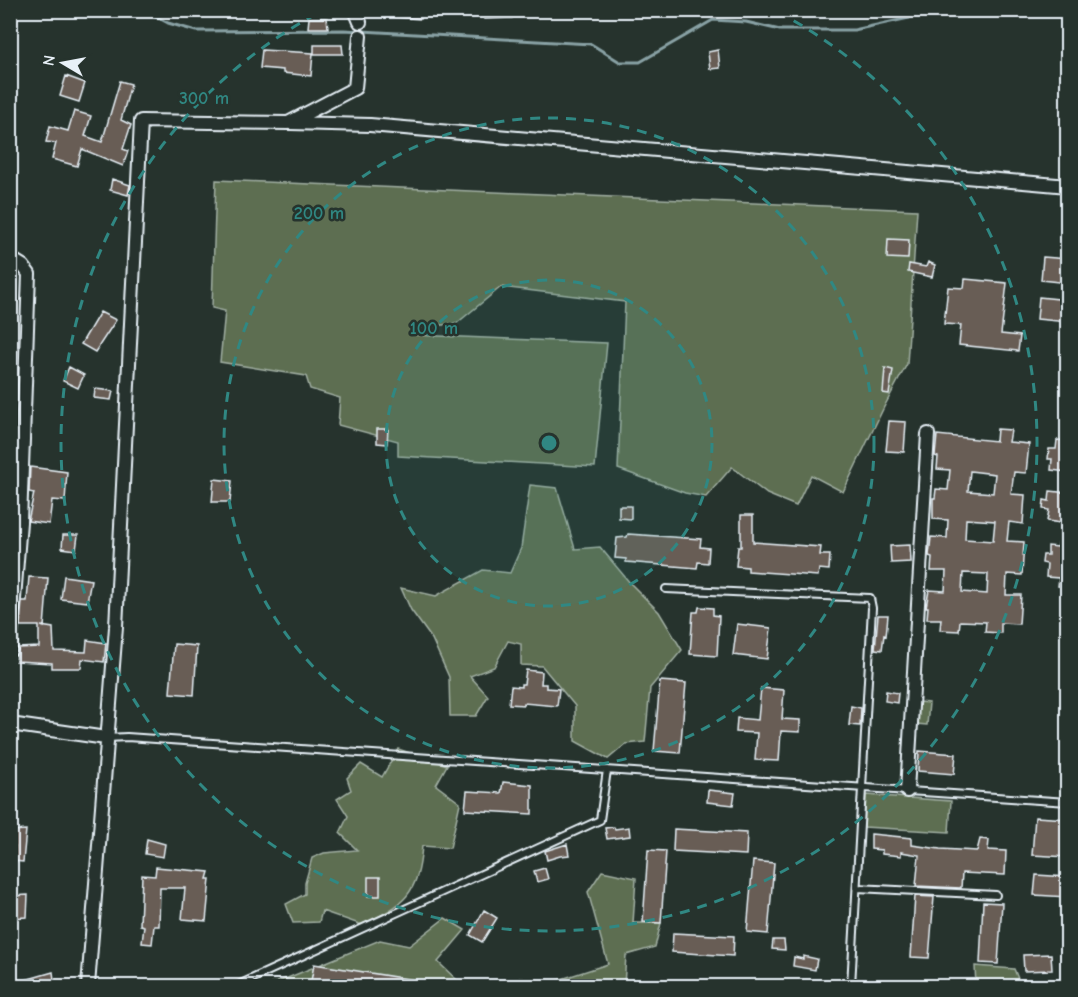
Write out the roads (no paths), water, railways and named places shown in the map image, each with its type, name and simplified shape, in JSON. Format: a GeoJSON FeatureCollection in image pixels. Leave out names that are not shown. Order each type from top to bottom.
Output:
{"type":"FeatureCollection","features":[{"type":"Feature","properties":{"kind":"street"},"geometry":{"type":"LineString","coordinates":[[288,123],[355,88],[360,36]]}},
{"type":"Feature","properties":{"kind":"street"},"geometry":{"type":"LineString","coordinates":[[88,987],[116,627],[141,121],[370,125],[1068,186]]}},
{"type":"Feature","properties":{"kind":"street"},"geometry":{"type":"LineString","coordinates":[[10,258],[24,266],[29,274],[20,522],[10,650]]}},
{"type":"Feature","properties":{"kind":"street"},"geometry":{"type":"LineString","coordinates":[[907,791],[928,434]]}},
{"type":"Feature","properties":{"kind":"street"},"geometry":{"type":"LineString","coordinates":[[10,724],[106,738]]}},
{"type":"Feature","properties":{"kind":"lane"},"geometry":{"type":"LineString","coordinates":[[666,589],[870,598],[872,608],[851,987]]}},
{"type":"Feature","properties":{"kind":"lane"},"geometry":{"type":"LineString","coordinates":[[106,738],[127,737],[1068,802]]}},
{"type":"Feature","properties":{"kind":"lane"},"geometry":{"type":"LineString","coordinates":[[236,987],[600,820],[607,770]]}},
{"type":"Feature","properties":{"kind":"lane"},"geometry":{"type":"LineString","coordinates":[[857,888],[996,895]]}},
{"type":"Feature","properties":{"kind":"waterway"},"geometry":{"type":"LineString","coordinates":[[144,10],[168,23],[196,31],[344,30],[591,44],[620,62],[640,62],[713,20],[746,22],[780,30],[854,30],[909,18],[919,10]]}}]}
